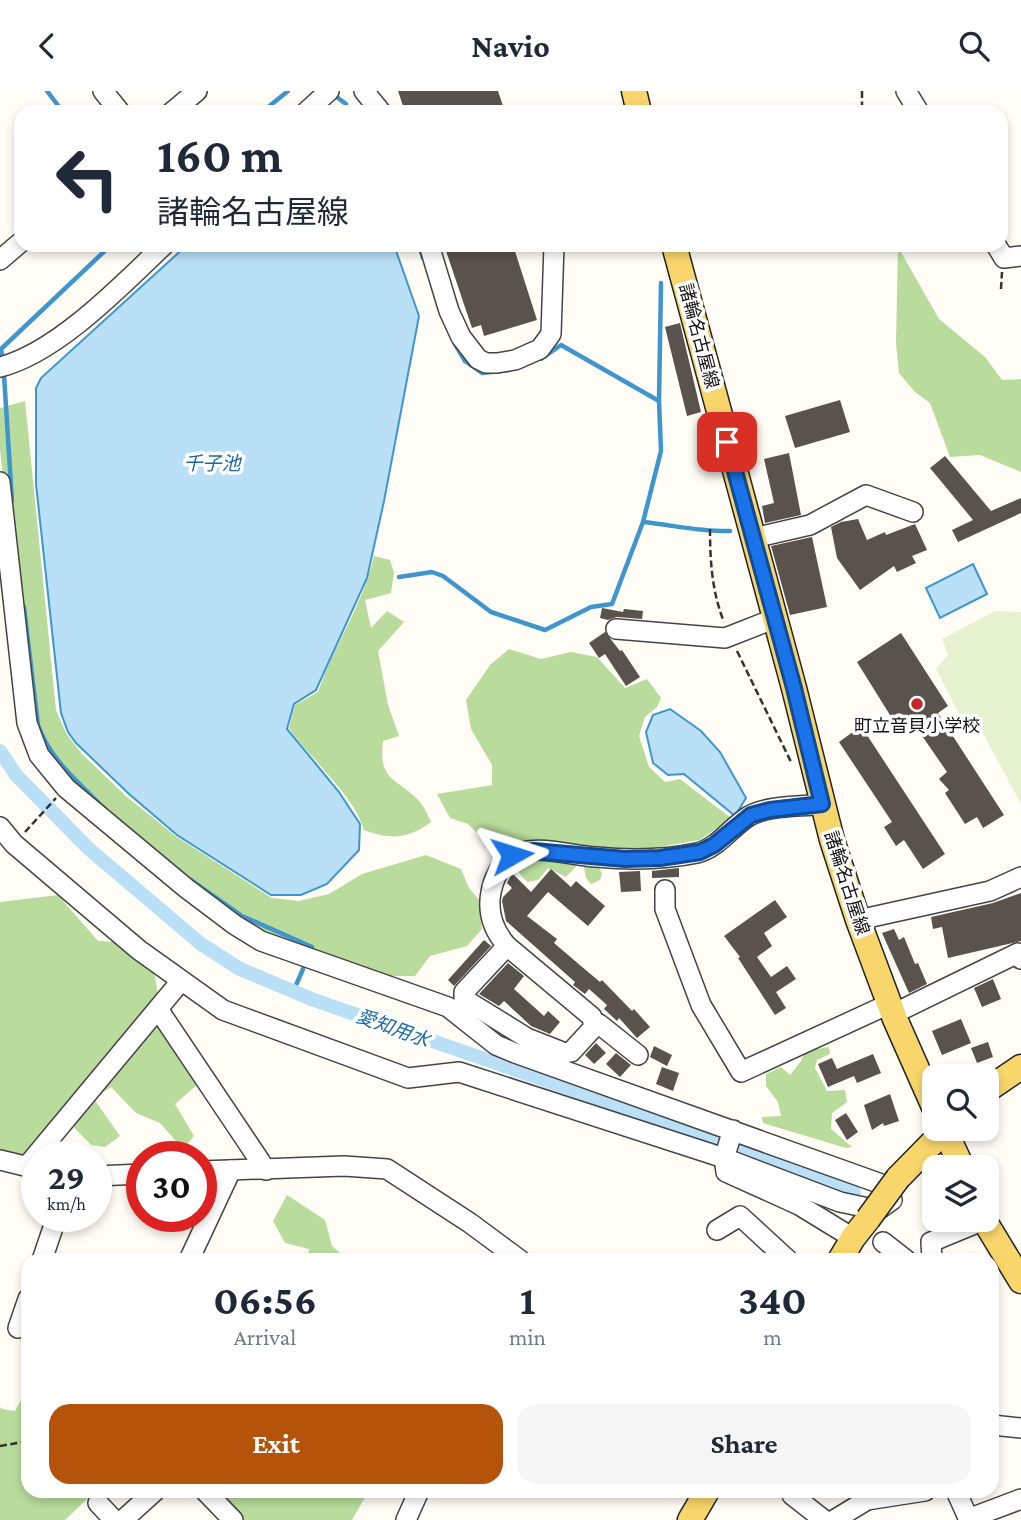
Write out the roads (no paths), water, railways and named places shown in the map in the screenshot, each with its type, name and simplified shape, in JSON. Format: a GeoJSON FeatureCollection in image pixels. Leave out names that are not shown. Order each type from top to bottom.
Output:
{"type":"FeatureCollection","features":[{"type":"Feature","properties":{"kind":"main road","name":"諸輪名古屋線"},"geometry":{"type":"LineString","coordinates":[[676,252],[776,618],[822,804],[858,920],[891,1009],[922,1080]]}},
{"type":"Feature","properties":{"kind":"main road"},"geometry":{"type":"LineString","coordinates":[[999,1082],[1021,1067]]}},
{"type":"Feature","properties":{"kind":"main road"},"geometry":{"type":"LineString","coordinates":[[845,1253],[898,1178],[933,1141]]}},
{"type":"Feature","properties":{"kind":"main road"},"geometry":{"type":"LineString","coordinates":[[991,1232],[1021,1281]]}},
{"type":"Feature","properties":{"kind":"main road"},"geometry":{"type":"LineString","coordinates":[[690,1520],[703,1498]]}},
{"type":"Feature","properties":{"kind":"street"},"geometry":{"type":"LineString","coordinates":[[103,91],[114,105]]}},
{"type":"Feature","properties":{"kind":"street"},"geometry":{"type":"LineString","coordinates":[[180,105],[197,91]]}},
{"type":"Feature","properties":{"kind":"street"},"geometry":{"type":"LineString","coordinates":[[314,105],[329,91]]}},
{"type":"Feature","properties":{"kind":"street"},"geometry":{"type":"LineString","coordinates":[[364,91],[375,105]]}},
{"type":"Feature","properties":{"kind":"street"},"geometry":{"type":"LineString","coordinates":[[0,260],[14,247]]}},
{"type":"Feature","properties":{"kind":"street"},"geometry":{"type":"LineString","coordinates":[[0,367],[29,356],[82,321],[156,252]]}},
{"type":"Feature","properties":{"kind":"street"},"geometry":{"type":"LineString","coordinates":[[431,252],[449,311],[461,337],[478,359],[486,363],[497,363],[515,360],[540,349],[551,334],[554,252]]}},
{"type":"Feature","properties":{"kind":"street"},"geometry":{"type":"LineString","coordinates":[[1001,252],[1004,257],[1021,256]]}},
{"type":"Feature","properties":{"kind":"street"},"geometry":{"type":"LineString","coordinates":[[0,482],[27,723],[39,755],[66,788],[186,888],[261,941],[448,1007],[496,1045],[887,1187],[892,1199],[878,1210],[840,1202],[723,1158],[459,1072],[408,1078],[223,1010],[139,950],[14,843],[0,827]]}},
{"type":"Feature","properties":{"kind":"street"},"geometry":{"type":"LineString","coordinates":[[753,538],[810,525],[866,495],[913,512]]}},
{"type":"Feature","properties":{"kind":"street"},"geometry":{"type":"LineString","coordinates":[[616,629],[728,636],[776,618]]}},
{"type":"Feature","properties":{"kind":"street"},"geometry":{"type":"LineString","coordinates":[[507,946],[464,992],[464,999],[527,1038],[565,1053],[571,1052],[594,1027],[592,1017],[507,946],[499,936],[489,912],[491,890],[501,867],[512,855],[533,851],[625,859],[660,858],[700,852],[714,845],[751,815],[822,804]]}},
{"type":"Feature","properties":{"kind":"street"},"geometry":{"type":"LineString","coordinates":[[858,920],[990,891],[1021,877]]}},
{"type":"Feature","properties":{"kind":"street"},"geometry":{"type":"LineString","coordinates":[[665,890],[664,909],[701,1005],[741,1072],[1018,953],[1021,959]]}},
{"type":"Feature","properties":{"kind":"street"},"geometry":{"type":"LineString","coordinates":[[53,1141],[181,981]]}},
{"type":"Feature","properties":{"kind":"street"},"geometry":{"type":"LineString","coordinates":[[158,1009],[266,1170]]}},
{"type":"Feature","properties":{"kind":"street"},"geometry":{"type":"LineString","coordinates":[[593,1022],[638,1055]]}},
{"type":"Feature","properties":{"kind":"street"},"geometry":{"type":"LineString","coordinates":[[733,1130],[723,1158],[726,1172],[799,1205],[861,1228]]}},
{"type":"Feature","properties":{"kind":"street"},"geometry":{"type":"LineString","coordinates":[[0,1160],[21,1165]]}},
{"type":"Feature","properties":{"kind":"street"},"geometry":{"type":"LineString","coordinates":[[217,1170],[344,1166],[387,1169],[511,1253]]}},
{"type":"Feature","properties":{"kind":"street"},"geometry":{"type":"LineString","coordinates":[[192,1253],[231,1170]]}},
{"type":"Feature","properties":{"kind":"street"},"geometry":{"type":"LineString","coordinates":[[717,1230],[740,1216],[780,1253]]}},
{"type":"Feature","properties":{"kind":"street"},"geometry":{"type":"LineString","coordinates":[[44,1253],[52,1232]]}},
{"type":"Feature","properties":{"kind":"street"},"geometry":{"type":"LineString","coordinates":[[932,1253],[931,1241],[954,1232]]}},
{"type":"Feature","properties":{"kind":"street"},"geometry":{"type":"LineString","coordinates":[[883,1242],[897,1253]]}},
{"type":"Feature","properties":{"kind":"street"},"geometry":{"type":"LineString","coordinates":[[18,1328],[21,1319]]}},
{"type":"Feature","properties":{"kind":"street"},"geometry":{"type":"LineString","coordinates":[[999,1426],[1021,1428]]}},
{"type":"Feature","properties":{"kind":"street"},"geometry":{"type":"LineString","coordinates":[[123,1520],[147,1498]]}},
{"type":"Feature","properties":{"kind":"street"},"geometry":{"type":"LineString","coordinates":[[212,1498],[233,1520]]}},
{"type":"Feature","properties":{"kind":"street"},"geometry":{"type":"LineString","coordinates":[[406,1520],[416,1498]]}},
{"type":"Feature","properties":{"kind":"street"},"geometry":{"type":"LineString","coordinates":[[796,1498],[824,1520]]}},
{"type":"Feature","properties":{"kind":"street"},"geometry":{"type":"LineString","coordinates":[[834,1520],[867,1500],[880,1498]]}},
{"type":"Feature","properties":{"kind":"street"},"geometry":{"type":"LineString","coordinates":[[959,1498],[969,1520],[1021,1499]]}},
{"type":"Feature","properties":{"kind":"street"},"geometry":{"type":"LineString","coordinates":[[98,1503],[114,1520]]}},
{"type":"Feature","properties":{"kind":"water","name":"千子池"},"geometry":{"type":"Polygon","coordinates":[[[179,252],[396,252],[419,316],[367,578],[316,690],[294,704],[287,729],[339,792],[360,824],[359,850],[327,884],[301,895],[271,895],[177,835],[129,794],[68,732],[61,713],[36,484],[36,388],[41,378],[179,252]]]}},
{"type":"Feature","properties":{"kind":"water"},"geometry":{"type":"Polygon","coordinates":[[[973,564],[987,594],[940,618],[926,588],[973,564]]]}},
{"type":"Feature","properties":{"kind":"water"},"geometry":{"type":"Polygon","coordinates":[[[670,709],[701,731],[720,752],[746,798],[735,816],[684,774],[668,775],[653,763],[646,732],[653,715],[670,709]]]}},
{"type":"Feature","properties":{"kind":"waterway"},"geometry":{"type":"LineString","coordinates":[[47,91],[58,105]]}},
{"type":"Feature","properties":{"kind":"waterway"},"geometry":{"type":"LineString","coordinates":[[271,105],[288,91]]}},
{"type":"Feature","properties":{"kind":"waterway"},"geometry":{"type":"LineString","coordinates":[[338,98],[346,104]]}},
{"type":"Feature","properties":{"kind":"waterway"},"geometry":{"type":"LineString","coordinates":[[2,355],[1,349],[104,252]]}},
{"type":"Feature","properties":{"kind":"waterway"},"geometry":{"type":"LineString","coordinates":[[421,252],[423,258]]}},
{"type":"Feature","properties":{"kind":"waterway"},"geometry":{"type":"LineString","coordinates":[[399,577],[432,572],[443,576],[491,612],[545,630],[591,607],[612,604],[643,522],[661,451],[661,283]]}},
{"type":"Feature","properties":{"kind":"waterway"},"geometry":{"type":"LineString","coordinates":[[455,344],[465,361],[482,373],[509,370]]}},
{"type":"Feature","properties":{"kind":"waterway"},"geometry":{"type":"LineString","coordinates":[[541,359],[561,345],[659,401]]}},
{"type":"Feature","properties":{"kind":"waterway"},"geometry":{"type":"LineString","coordinates":[[4,375],[12,501]]}},
{"type":"Feature","properties":{"kind":"waterway"},"geometry":{"type":"LineString","coordinates":[[643,522],[730,531]]}},
{"type":"Feature","properties":{"kind":"waterway"},"geometry":{"type":"LineString","coordinates":[[24,607],[38,725],[43,738],[76,781],[106,810]]}},
{"type":"Feature","properties":{"kind":"waterway","name":"愛知用水"},"geometry":{"type":"LineString","coordinates":[[0,751],[16,775],[89,849],[201,944],[240,969],[314,1000],[640,1113],[854,1192]]}},
{"type":"Feature","properties":{"kind":"waterway"},"geometry":{"type":"LineString","coordinates":[[191,880],[242,916],[312,947]]}},
{"type":"Feature","properties":{"kind":"waterway"},"geometry":{"type":"LineString","coordinates":[[293,992],[303,969]]}},
{"type":"Feature","properties":{"kind":"place","name":"町立音貝小学校"},"geometry":{"type":"Point","coordinates":[917,704]}}]}
